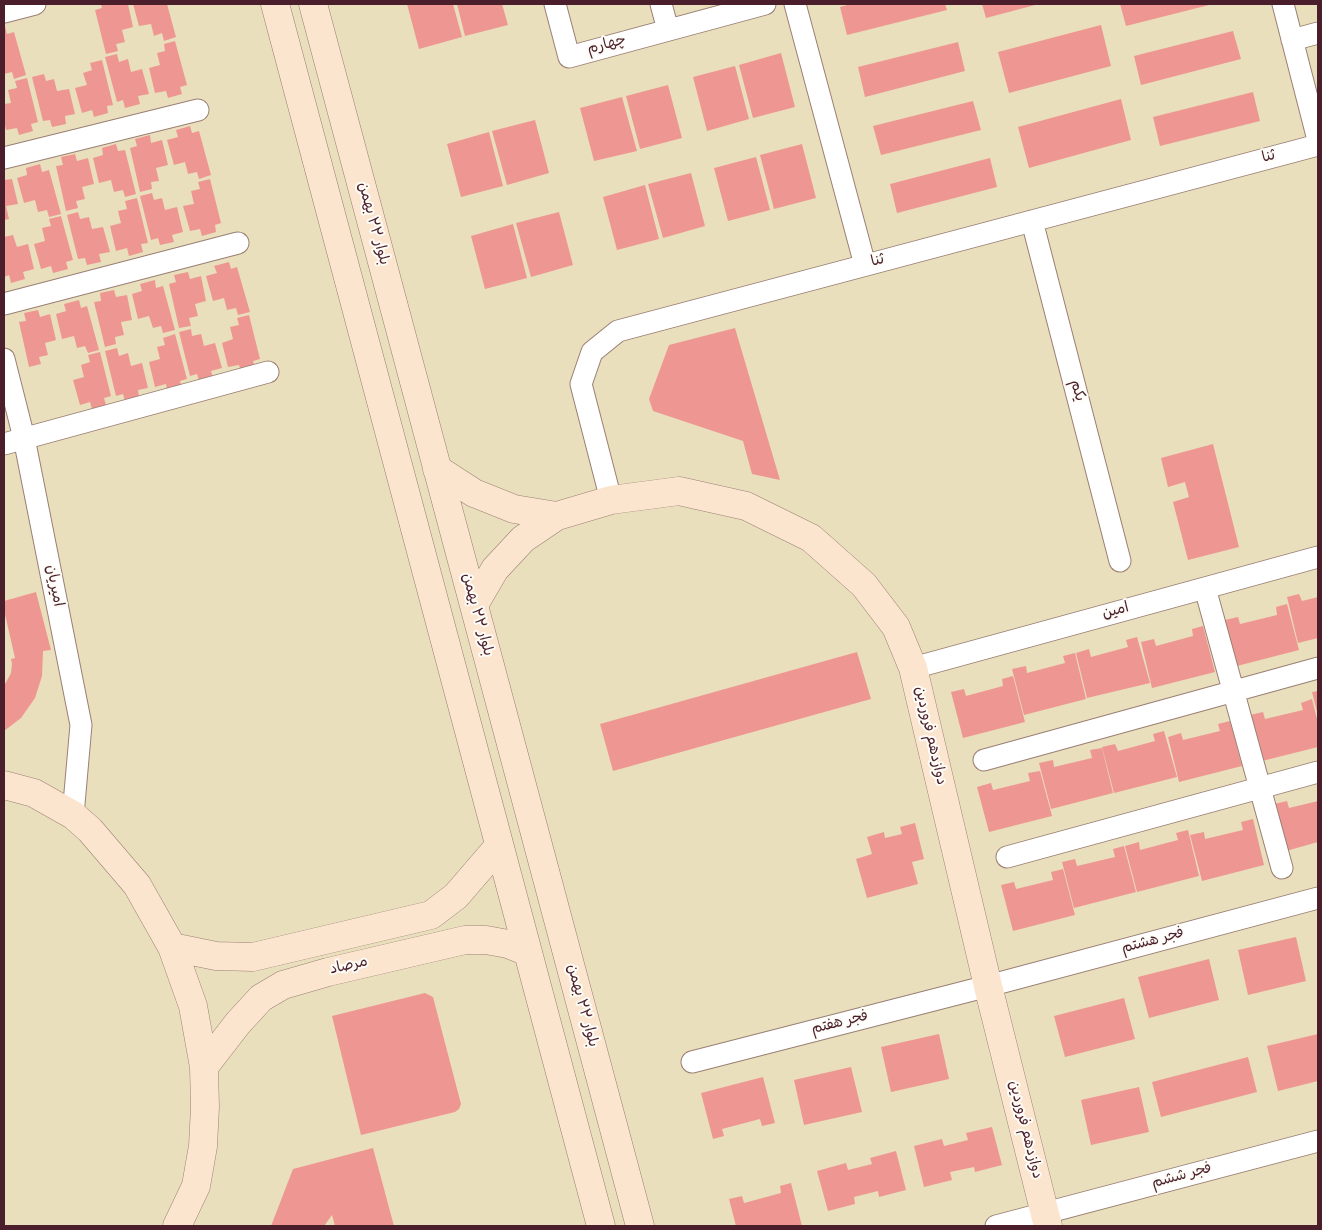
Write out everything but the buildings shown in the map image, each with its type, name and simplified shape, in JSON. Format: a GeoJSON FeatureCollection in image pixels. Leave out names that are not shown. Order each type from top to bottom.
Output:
{"type":"FeatureCollection","features":[{"type":"Feature","properties":{"kind":"street"},"geometry":{"type":"LineString","coordinates":[[4,12],[35,4]]}},
{"type":"Feature","properties":{"kind":"street"},"geometry":{"type":"LineString","coordinates":[[275,4],[601,1226]]}},
{"type":"Feature","properties":{"kind":"street","name":"بلوار ۲۲ بهمن"},"geometry":{"type":"LineString","coordinates":[[313,4],[640,1226]]}},
{"type":"Feature","properties":{"kind":"street","name":"چهارم"},"geometry":{"type":"LineString","coordinates":[[555,4],[569,57],[765,4]]}},
{"type":"Feature","properties":{"kind":"street"},"geometry":{"type":"LineString","coordinates":[[661,4],[668,30]]}},
{"type":"Feature","properties":{"kind":"street"},"geometry":{"type":"LineString","coordinates":[[795,4],[865,265]]}},
{"type":"Feature","properties":{"kind":"street"},"geometry":{"type":"LineString","coordinates":[[1282,4],[1318,140]]}},
{"type":"Feature","properties":{"kind":"street"},"geometry":{"type":"LineString","coordinates":[[1292,40],[1318,33]]}},
{"type":"Feature","properties":{"kind":"street"},"geometry":{"type":"LineString","coordinates":[[4,158],[198,110]]}},
{"type":"Feature","properties":{"kind":"street","name":"ثنا"},"geometry":{"type":"LineString","coordinates":[[611,500],[581,384],[592,352],[618,331],[1318,145]]}},
{"type":"Feature","properties":{"kind":"street","name":"یکم"},"geometry":{"type":"LineString","coordinates":[[1032,221],[1120,560]]}},
{"type":"Feature","properties":{"kind":"street"},"geometry":{"type":"LineString","coordinates":[[4,304],[238,243]]}},
{"type":"Feature","properties":{"kind":"street","name":"امیریان"},"geometry":{"type":"LineString","coordinates":[[4,359],[14,441],[81,725],[73,815]]}},
{"type":"Feature","properties":{"kind":"street"},"geometry":{"type":"LineString","coordinates":[[14,441],[268,372]]}},
{"type":"Feature","properties":{"kind":"street"},"geometry":{"type":"LineString","coordinates":[[438,470],[474,494],[514,509],[557,516]]}},
{"type":"Feature","properties":{"kind":"street","name":"دوازدهم فروردین"},"geometry":{"type":"LineString","coordinates":[[557,516],[611,500],[679,491],[746,506],[811,538],[864,585],[896,627],[913,668],[988,986],[1047,1220]]}},
{"type":"Feature","properties":{"kind":"street"},"geometry":{"type":"LineString","coordinates":[[474,605],[495,569],[523,539],[557,516]]}},
{"type":"Feature","properties":{"kind":"street","name":"امین"},"geometry":{"type":"LineString","coordinates":[[913,668],[1318,557]]}},
{"type":"Feature","properties":{"kind":"street"},"geometry":{"type":"LineString","coordinates":[[1205,588],[1282,868]]}},
{"type":"Feature","properties":{"kind":"street"},"geometry":{"type":"LineString","coordinates":[[984,760],[1318,668]]}},
{"type":"Feature","properties":{"kind":"street"},"geometry":{"type":"LineString","coordinates":[[1007,857],[1318,772]]}},
{"type":"Feature","properties":{"kind":"street"},"geometry":{"type":"LineString","coordinates":[[4,785],[34,793],[73,815],[90,830],[137,885],[172,947],[193,1006],[204,1067],[205,1107],[203,1146],[196,1186],[177,1226]]}},
{"type":"Feature","properties":{"kind":"street","name":"مرصاد"},"geometry":{"type":"LineString","coordinates":[[172,947],[216,956],[253,957],[431,915],[456,896],[499,846]]}},
{"type":"Feature","properties":{"kind":"street","name":"فجر هشتم"},"geometry":{"type":"LineString","coordinates":[[988,986],[1318,898]]}},
{"type":"Feature","properties":{"kind":"street","name":"مرصاد"},"geometry":{"type":"LineString","coordinates":[[204,1067],[238,1023],[261,998],[283,985],[328,972],[465,940],[486,940],[508,944],[528,952]]}},
{"type":"Feature","properties":{"kind":"street"},"geometry":{"type":"LineString","coordinates":[[320,942],[328,972]]}},
{"type":"Feature","properties":{"kind":"street","name":"فجر هفتم"},"geometry":{"type":"LineString","coordinates":[[692,1062],[988,986]]}},
{"type":"Feature","properties":{"kind":"street","name":"فجر ششم"},"geometry":{"type":"LineString","coordinates":[[996,1226],[1047,1220],[1318,1141]]}}]}
